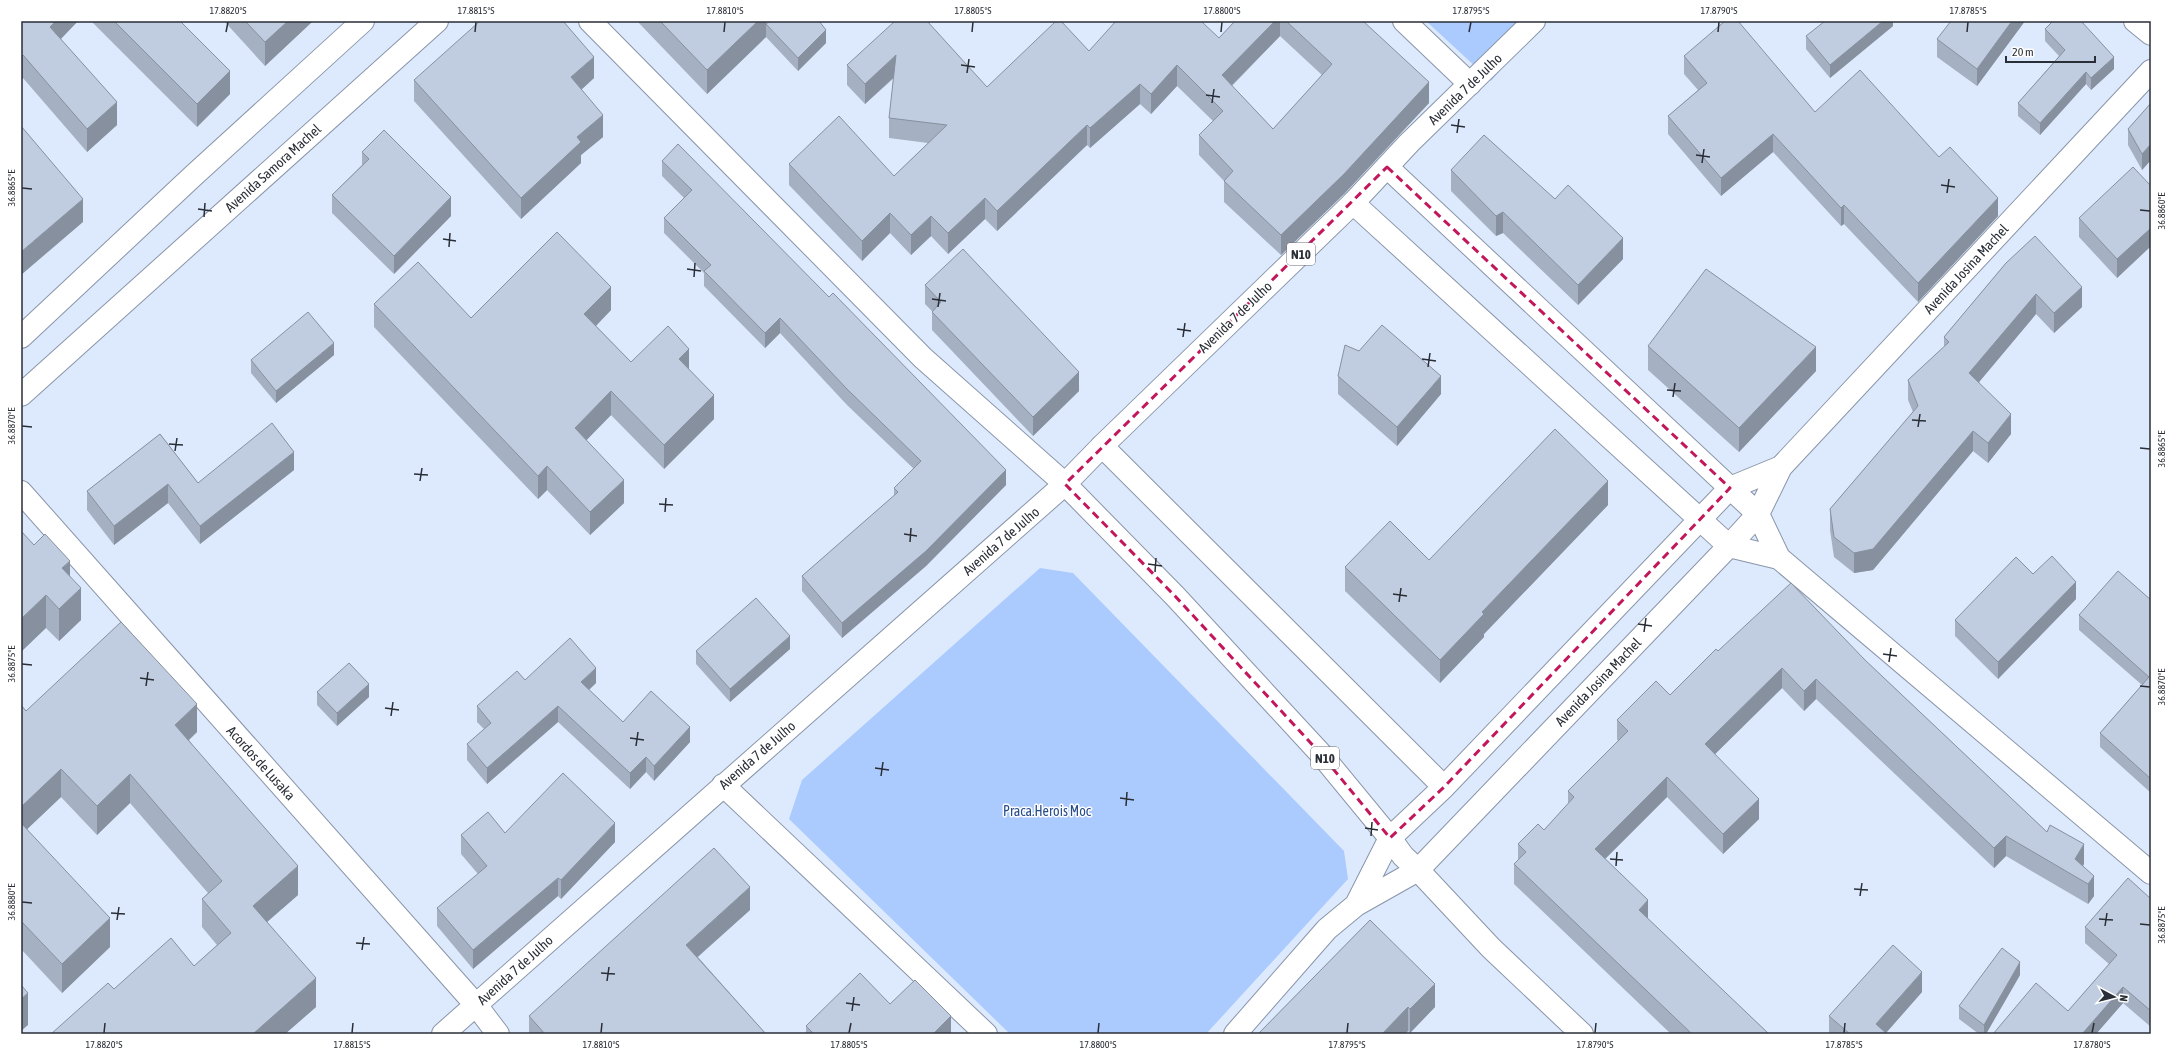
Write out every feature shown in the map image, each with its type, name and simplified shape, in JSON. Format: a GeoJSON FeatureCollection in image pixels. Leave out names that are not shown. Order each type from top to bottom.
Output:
{"type":"FeatureCollection","features":[{"type":"Feature","properties":{"kind":"street"},"geometry":{"type":"LineString","coordinates":[[21,337],[363,21]]}},
{"type":"Feature","properties":{"kind":"street","name":"Avenida Samora Machel"},"geometry":{"type":"LineString","coordinates":[[21,395],[437,21]]}},
{"type":"Feature","properties":{"kind":"street"},"geometry":{"type":"LineString","coordinates":[[590,21],[923,358],[1065,484]]}},
{"type":"Feature","properties":{"kind":"street"},"geometry":{"type":"LineString","coordinates":[[1404,21],[1470,84]]}},
{"type":"Feature","properties":{"kind":"street","name":"Avenida 7 de Julho"},"geometry":{"type":"LineString","coordinates":[[443,1034],[1065,484],[1102,446],[1354,203],[1409,143],[1534,21]]}},
{"type":"Feature","properties":{"kind":"street"},"geometry":{"type":"LineString","coordinates":[[2135,21],[2151,34]]}},
{"type":"Feature","properties":{"kind":"street","name":"Avenida Josina Machel"},"geometry":{"type":"LineString","coordinates":[[1356,905],[1418,870],[1729,546],[1758,514],[1781,467],[2151,71]]}},
{"type":"Feature","properties":{"kind":"street"},"geometry":{"type":"LineString","coordinates":[[1387,167],[1758,514],[1779,558],[2151,873]]}},
{"type":"Feature","properties":{"kind":"street"},"geometry":{"type":"LineString","coordinates":[[1354,203],[1729,546],[1779,558]]}},
{"type":"Feature","properties":{"kind":"street"},"geometry":{"type":"LineString","coordinates":[[1102,446],[1444,787]]}},
{"type":"Feature","properties":{"kind":"street","name":"Avenida Josina Machel"},"geometry":{"type":"LineString","coordinates":[[1356,905],[1390,838],[1444,787],[1730,488],[1781,467]]}},
{"type":"Feature","properties":{"kind":"street","name":"N10"},"geometry":{"type":"LineString","coordinates":[[1065,484],[1175,596],[1320,753],[1390,838],[1402,856],[1418,870],[1491,948],[1582,1034]]}},
{"type":"Feature","properties":{"kind":"street","name":"Acordos de Lusaka"},"geometry":{"type":"LineString","coordinates":[[21,492],[476,1005],[498,1034]]}},
{"type":"Feature","properties":{"kind":"street"},"geometry":{"type":"LineString","coordinates":[[723,785],[986,1034]]}},
{"type":"Feature","properties":{"kind":"street"},"geometry":{"type":"LineString","coordinates":[[1234,1034],[1327,929],[1356,905]]}},
{"type":"Feature","properties":{"kind":"highlighted area"},"geometry":{"type":"Polygon","coordinates":[[[1387,167],[1730,488],[1444,787],[1390,838],[1320,753],[1175,596],[1065,484],[1387,167]]]}},
{"type":"Feature","properties":{"kind":"green space"},"geometry":{"type":"Polygon","coordinates":[[[1426,21],[1542,21],[1491,81],[1426,21]]]}},
{"type":"Feature","properties":{"kind":"green space","name":"Praca.Herois Moc"},"geometry":{"type":"Polygon","coordinates":[[[1040,568],[1073,573],[1344,851],[1348,879],[1206,1034],[1010,1034],[789,819],[802,780],[1040,568]]]}},
{"type":"Feature","properties":{"kind":"building"},"geometry":{"type":"Polygon","coordinates":[[[21,21],[56,21],[50,27],[117,102],[87,129],[23,55],[21,57],[21,21]]]}},
{"type":"Feature","properties":{"kind":"building"},"geometry":{"type":"Polygon","coordinates":[[[114,21],[180,21],[230,71],[197,104],[114,21]]]}},
{"type":"Feature","properties":{"kind":"building"},"geometry":{"type":"Polygon","coordinates":[[[245,21],[288,21],[265,42],[245,21]]]}},
{"type":"Feature","properties":{"kind":"building"},"geometry":{"type":"Polygon","coordinates":[[[480,21],[563,21],[594,57],[571,77],[603,115],[577,137],[581,142],[521,198],[414,80],[480,21]]]}},
{"type":"Feature","properties":{"kind":"building"},"geometry":{"type":"Polygon","coordinates":[[[660,21],[758,21],[707,70],[660,21]]]}},
{"type":"Feature","properties":{"kind":"building"},"geometry":{"type":"Polygon","coordinates":[[[770,21],[819,21],[826,30],[798,58],[766,24],[770,21]]]}},
{"type":"Feature","properties":{"kind":"building"},"geometry":{"type":"Polygon","coordinates":[[[895,21],[927,21],[987,87],[1056,21],[1061,21],[1089,51],[1116,21],[1201,21],[1219,38],[1235,21],[1275,21],[1222,75],[1273,129],[1332,64],[1286,21],[1363,21],[1429,82],[1344,174],[1281,235],[1224,181],[1233,171],[1199,135],[1223,111],[1177,65],[1151,94],[1140,84],[1090,128],[1087,125],[997,211],[985,198],[948,233],[931,216],[911,235],[890,213],[862,241],[789,164],[839,116],[894,176],[947,125],[889,118],[896,55],[865,84],[847,65],[895,21]]]}},
{"type":"Feature","properties":{"kind":"building"},"geometry":{"type":"Polygon","coordinates":[[[1725,21],[1738,21],[1815,112],[1860,70],[1939,157],[1950,147],[1998,198],[1918,283],[1844,205],[1841,208],[1773,134],[1721,178],[1668,116],[1707,83],[1684,56],[1725,21]]]}},
{"type":"Feature","properties":{"kind":"building"},"geometry":{"type":"Polygon","coordinates":[[[1825,21],[1883,21],[1830,65],[1806,36],[1825,21]]]}},
{"type":"Feature","properties":{"kind":"building"},"geometry":{"type":"Polygon","coordinates":[[[1951,21],[2012,21],[1977,69],[1937,39],[1951,21]]]}},
{"type":"Feature","properties":{"kind":"building"},"geometry":{"type":"Polygon","coordinates":[[[2053,21],[2081,21],[2114,57],[2091,78],[2086,72],[2040,123],[2018,103],[2065,50],[2045,29],[2053,21]]]}},
{"type":"Feature","properties":{"kind":"building"},"geometry":{"type":"Polygon","coordinates":[[[2151,103],[2151,144],[2142,154],[2128,129],[2151,103]]]}},
{"type":"Feature","properties":{"kind":"building"},"geometry":{"type":"Polygon","coordinates":[[[21,126],[83,199],[21,252],[21,126]]]}},
{"type":"Feature","properties":{"kind":"building"},"geometry":{"type":"Polygon","coordinates":[[[384,130],[451,197],[394,256],[332,195],[369,159],[362,152],[384,130]]]}},
{"type":"Feature","properties":{"kind":"building"},"geometry":{"type":"Polygon","coordinates":[[[1484,135],[1555,199],[1568,185],[1623,238],[1578,285],[1503,212],[1496,216],[1451,170],[1484,135]]]}},
{"type":"Feature","properties":{"kind":"building"},"geometry":{"type":"Polygon","coordinates":[[[678,144],[829,297],[833,293],[1006,470],[926,551],[842,623],[802,576],[898,492],[894,488],[921,461],[847,389],[780,318],[765,333],[704,271],[711,265],[664,218],[692,190],[662,161],[678,144]]]}},
{"type":"Feature","properties":{"kind":"building"},"geometry":{"type":"Polygon","coordinates":[[[2133,167],[2151,186],[2151,228],[2117,259],[2079,218],[2133,167]]]}},
{"type":"Feature","properties":{"kind":"building"},"geometry":{"type":"Polygon","coordinates":[[[557,232],[611,287],[584,314],[631,362],[668,326],[689,349],[679,359],[714,395],[664,445],[611,391],[575,428],[624,480],[590,512],[547,466],[538,476],[374,304],[418,262],[471,318],[557,232]]]}},
{"type":"Feature","properties":{"kind":"building"},"geometry":{"type":"Polygon","coordinates":[[[2035,236],[2082,287],[2054,313],[2036,294],[1969,373],[2011,414],[1988,443],[1973,431],[1873,549],[1854,553],[1834,537],[1830,509],[1918,406],[1908,380],[1949,342],[1944,337],[2006,263],[2035,236]]]}},
{"type":"Feature","properties":{"kind":"building"},"geometry":{"type":"Polygon","coordinates":[[[963,249],[1079,372],[1033,417],[932,312],[941,302],[925,285],[963,249]]]}},
{"type":"Feature","properties":{"kind":"building"},"geometry":{"type":"Polygon","coordinates":[[[1706,269],[1816,347],[1739,428],[1648,346],[1706,269]]]}},
{"type":"Feature","properties":{"kind":"building"},"geometry":{"type":"Polygon","coordinates":[[[308,312],[334,343],[276,391],[251,360],[308,312]]]}},
{"type":"Feature","properties":{"kind":"building"},"geometry":{"type":"Polygon","coordinates":[[[1382,325],[1441,376],[1397,427],[1338,376],[1345,345],[1359,351],[1382,325]]]}},
{"type":"Feature","properties":{"kind":"building"},"geometry":{"type":"Polygon","coordinates":[[[272,423],[294,452],[200,526],[168,484],[114,526],[87,491],[160,434],[198,483],[272,423]]]}},
{"type":"Feature","properties":{"kind":"building"},"geometry":{"type":"Polygon","coordinates":[[[1555,429],[1608,481],[1482,612],[1484,614],[1440,660],[1345,567],[1390,521],[1429,560],[1555,429]]]}},
{"type":"Feature","properties":{"kind":"building"},"geometry":{"type":"Polygon","coordinates":[[[21,531],[34,545],[45,534],[70,561],[62,568],[81,588],[59,609],[46,595],[21,619],[21,531]]]}},
{"type":"Feature","properties":{"kind":"building"},"geometry":{"type":"Polygon","coordinates":[[[2052,556],[2076,582],[1998,662],[1955,620],[2016,557],[2033,574],[2052,556]]]}},
{"type":"Feature","properties":{"kind":"building"},"geometry":{"type":"Polygon","coordinates":[[[2118,571],[2151,600],[2151,779],[2100,733],[2149,677],[2079,615],[2118,571]]]}},
{"type":"Feature","properties":{"kind":"building"},"geometry":{"type":"Polygon","coordinates":[[[1791,583],[1865,660],[2047,832],[2050,825],[2084,844],[2075,859],[2094,876],[2088,884],[2006,836],[1994,848],[1816,679],[1804,691],[1782,668],[1705,744],[1759,799],[1723,834],[1667,777],[1595,849],[1648,900],[1639,910],[1769,1034],[1692,1034],[1514,864],[1526,852],[1518,844],[1538,824],[1544,830],[1574,797],[1568,791],[1628,731],[1617,720],[1656,681],[1670,695],[1716,649],[1718,651],[1791,583]]]}},
{"type":"Feature","properties":{"kind":"building"},"geometry":{"type":"Polygon","coordinates":[[[756,598],[790,636],[730,689],[696,651],[756,598]]]}},
{"type":"Feature","properties":{"kind":"building"},"geometry":{"type":"Polygon","coordinates":[[[121,622],[197,704],[175,725],[298,866],[253,906],[316,978],[253,1034],[51,1034],[108,983],[114,989],[171,938],[194,966],[231,933],[202,899],[222,881],[130,774],[97,806],[61,769],[21,807],[21,705],[26,711],[121,622]]]}},
{"type":"Feature","properties":{"kind":"building"},"geometry":{"type":"Polygon","coordinates":[[[570,638],[596,668],[581,682],[623,722],[651,691],[690,727],[654,766],[646,757],[630,773],[558,706],[487,768],[467,744],[491,723],[477,706],[517,671],[525,680],[570,638]]]}},
{"type":"Feature","properties":{"kind":"building"},"geometry":{"type":"Polygon","coordinates":[[[349,663],[369,684],[337,713],[317,692],[349,663]]]}},
{"type":"Feature","properties":{"kind":"building"},"geometry":{"type":"Polygon","coordinates":[[[563,773],[615,823],[561,880],[558,878],[473,950],[437,908],[487,866],[461,835],[488,812],[505,833],[563,773]]]}},
{"type":"Feature","properties":{"kind":"building"},"geometry":{"type":"Polygon","coordinates":[[[21,823],[110,918],[62,964],[21,921],[21,823]]]}},
{"type":"Feature","properties":{"kind":"building"},"geometry":{"type":"Polygon","coordinates":[[[714,848],[750,887],[686,945],[766,1034],[545,1034],[529,1016],[714,848]]]}},
{"type":"Feature","properties":{"kind":"building"},"geometry":{"type":"Polygon","coordinates":[[[2128,878],[2151,899],[2151,1011],[2123,987],[2082,1034],[1993,1034],[2036,983],[2068,1011],[2117,955],[2085,927],[2128,878]]]}},
{"type":"Feature","properties":{"kind":"building"},"geometry":{"type":"Polygon","coordinates":[[[1370,920],[1435,984],[1410,1009],[1408,1007],[1382,1034],[1258,1034],[1370,920]]]}},
{"type":"Feature","properties":{"kind":"building"},"geometry":{"type":"Polygon","coordinates":[[[1893,945],[1922,972],[1876,1024],[1887,1034],[1850,1034],[1829,1016],[1893,945]]]}},
{"type":"Feature","properties":{"kind":"building"},"geometry":{"type":"Polygon","coordinates":[[[2002,948],[2020,962],[1984,1025],[1959,1006],[2002,948]]]}},
{"type":"Feature","properties":{"kind":"building"},"geometry":{"type":"Polygon","coordinates":[[[860,973],[890,1004],[915,980],[951,1016],[933,1034],[814,1034],[806,1026],[860,973]]]}},
{"type":"Feature","properties":{"kind":"building"},"geometry":{"type":"Polygon","coordinates":[[[21,985],[28,993],[21,999],[21,985]]]}}]}
